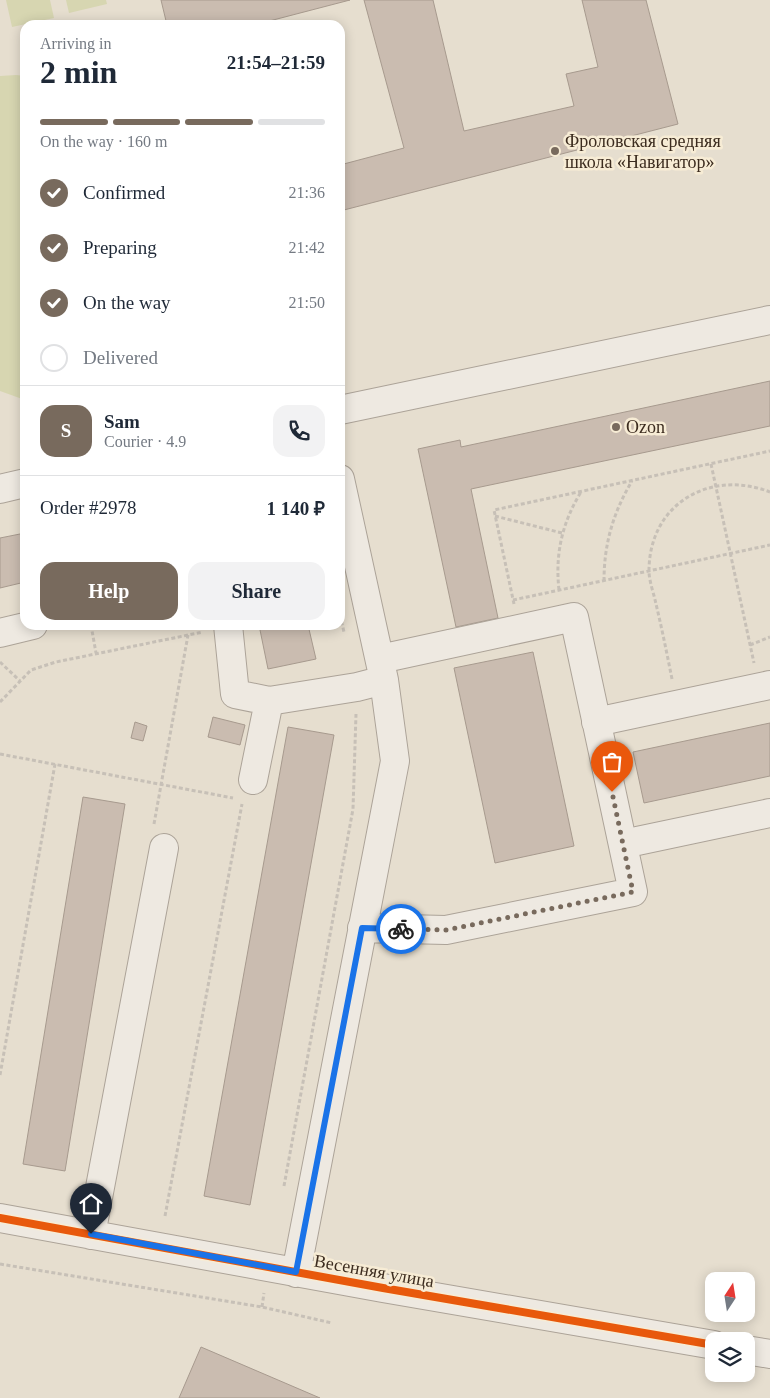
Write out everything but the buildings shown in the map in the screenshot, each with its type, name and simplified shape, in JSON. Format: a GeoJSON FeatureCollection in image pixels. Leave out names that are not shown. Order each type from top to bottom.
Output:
{"type":"FeatureCollection","features":[{"type":"Feature","properties":{"kind":"street"},"geometry":{"type":"LineString","coordinates":[[345,409],[770,320]]}},
{"type":"Feature","properties":{"kind":"street"},"geometry":{"type":"LineString","coordinates":[[0,489],[20,484]]}},
{"type":"Feature","properties":{"kind":"street"},"geometry":{"type":"LineString","coordinates":[[296,1272],[395,761],[382,669],[345,502]]}},
{"type":"Feature","properties":{"kind":"street"},"geometry":{"type":"LineString","coordinates":[[228,630],[235,694],[269,701],[357,687],[382,669],[519,629],[574,617],[633,892],[446,930],[362,928]]}},
{"type":"Feature","properties":{"kind":"street"},"geometry":{"type":"LineString","coordinates":[[0,633],[20,628]]}},
{"type":"Feature","properties":{"kind":"street"},"geometry":{"type":"LineString","coordinates":[[596,722],[765,686]]}},
{"type":"Feature","properties":{"kind":"street"},"geometry":{"type":"LineString","coordinates":[[253,780],[269,701]]}},
{"type":"Feature","properties":{"kind":"street"},"geometry":{"type":"LineString","coordinates":[[623,844],[770,813]]}},
{"type":"Feature","properties":{"kind":"street"},"geometry":{"type":"LineString","coordinates":[[91,1234],[164,848]]}},
{"type":"Feature","properties":{"kind":"street","name":"Весенняя улица"},"geometry":{"type":"LineString","coordinates":[[0,1218],[296,1272],[705,1342]]}},
{"type":"Feature","properties":{"kind":"path"},"geometry":{"type":"LineString","coordinates":[[519,629],[494,510],[770,451]]}},
{"type":"Feature","properties":{"kind":"path"},"geometry":{"type":"LineString","coordinates":[[711,464],[750,645],[765,686]]}},
{"type":"Feature","properties":{"kind":"path"},"geometry":{"type":"LineString","coordinates":[[604,581],[605,553],[613,518],[632,480]]}},
{"type":"Feature","properties":{"kind":"path"},"geometry":{"type":"LineString","coordinates":[[678,704],[649,571],[652,548],[660,526],[674,507],[693,493],[716,485],[735,483],[754,486],[770,492]]}},
{"type":"Feature","properties":{"kind":"path"},"geometry":{"type":"LineString","coordinates":[[559,590],[557,556],[562,533],[572,506],[582,492]]}},
{"type":"Feature","properties":{"kind":"path"},"geometry":{"type":"LineString","coordinates":[[495,516],[562,533]]}},
{"type":"Feature","properties":{"kind":"path"},"geometry":{"type":"LineString","coordinates":[[513,600],[770,545]]}},
{"type":"Feature","properties":{"kind":"path"},"geometry":{"type":"LineString","coordinates":[[92,630],[96,653]]}},
{"type":"Feature","properties":{"kind":"path"},"geometry":{"type":"LineString","coordinates":[[0,702],[31,670],[56,662],[208,630]]}},
{"type":"Feature","properties":{"kind":"path"},"geometry":{"type":"LineString","coordinates":[[343,630],[346,642]]}},
{"type":"Feature","properties":{"kind":"path"},"geometry":{"type":"LineString","coordinates":[[750,645],[770,638]]}},
{"type":"Feature","properties":{"kind":"path"},"geometry":{"type":"LineString","coordinates":[[0,662],[20,681]]}},
{"type":"Feature","properties":{"kind":"path"},"geometry":{"type":"LineString","coordinates":[[282,1196],[353,809],[357,687]]}},
{"type":"Feature","properties":{"kind":"path"},"geometry":{"type":"LineString","coordinates":[[0,1075],[55,764]]}},
{"type":"Feature","properties":{"kind":"path"},"geometry":{"type":"LineString","coordinates":[[0,1264],[262,1307],[332,1323]]}},
{"type":"Feature","properties":{"kind":"path"},"geometry":{"type":"LineString","coordinates":[[262,1307],[269,1267]]}},
{"type":"Feature","properties":{"kind":"green space"},"geometry":{"type":"Polygon","coordinates":[[[6,0],[50,0],[54,18],[20,20],[20,25],[12,27],[6,0]]]}},
{"type":"Feature","properties":{"kind":"green space"},"geometry":{"type":"Polygon","coordinates":[[[66,0],[106,0],[107,4],[69,13],[66,0]]]}},
{"type":"Feature","properties":{"kind":"green space"},"geometry":{"type":"Polygon","coordinates":[[[20,75],[20,398],[0,391],[0,76],[20,75]]]}},
{"type":"Feature","properties":{"kind":"cycle path"},"geometry":{"type":"LineString","coordinates":[[0,1218],[383,1288],[705,1343]]}},
{"type":"Feature","properties":{"kind":"way so far"},"geometry":{"type":"LineString","coordinates":[[401,929],[446,930],[633,892],[612,792]]}},
{"type":"Feature","properties":{"kind":"place","name":"Фроловская средняя школа «Навигатор»"},"geometry":{"type":"Point","coordinates":[555,151]}},
{"type":"Feature","properties":{"kind":"place","name":"Ozon"},"geometry":{"type":"Point","coordinates":[616,427]}},
{"type":"Feature","properties":{"kind":"route"},"geometry":{"type":"LineString","coordinates":[[91,1234],[296,1272],[362,928],[401,929]]}}]}
